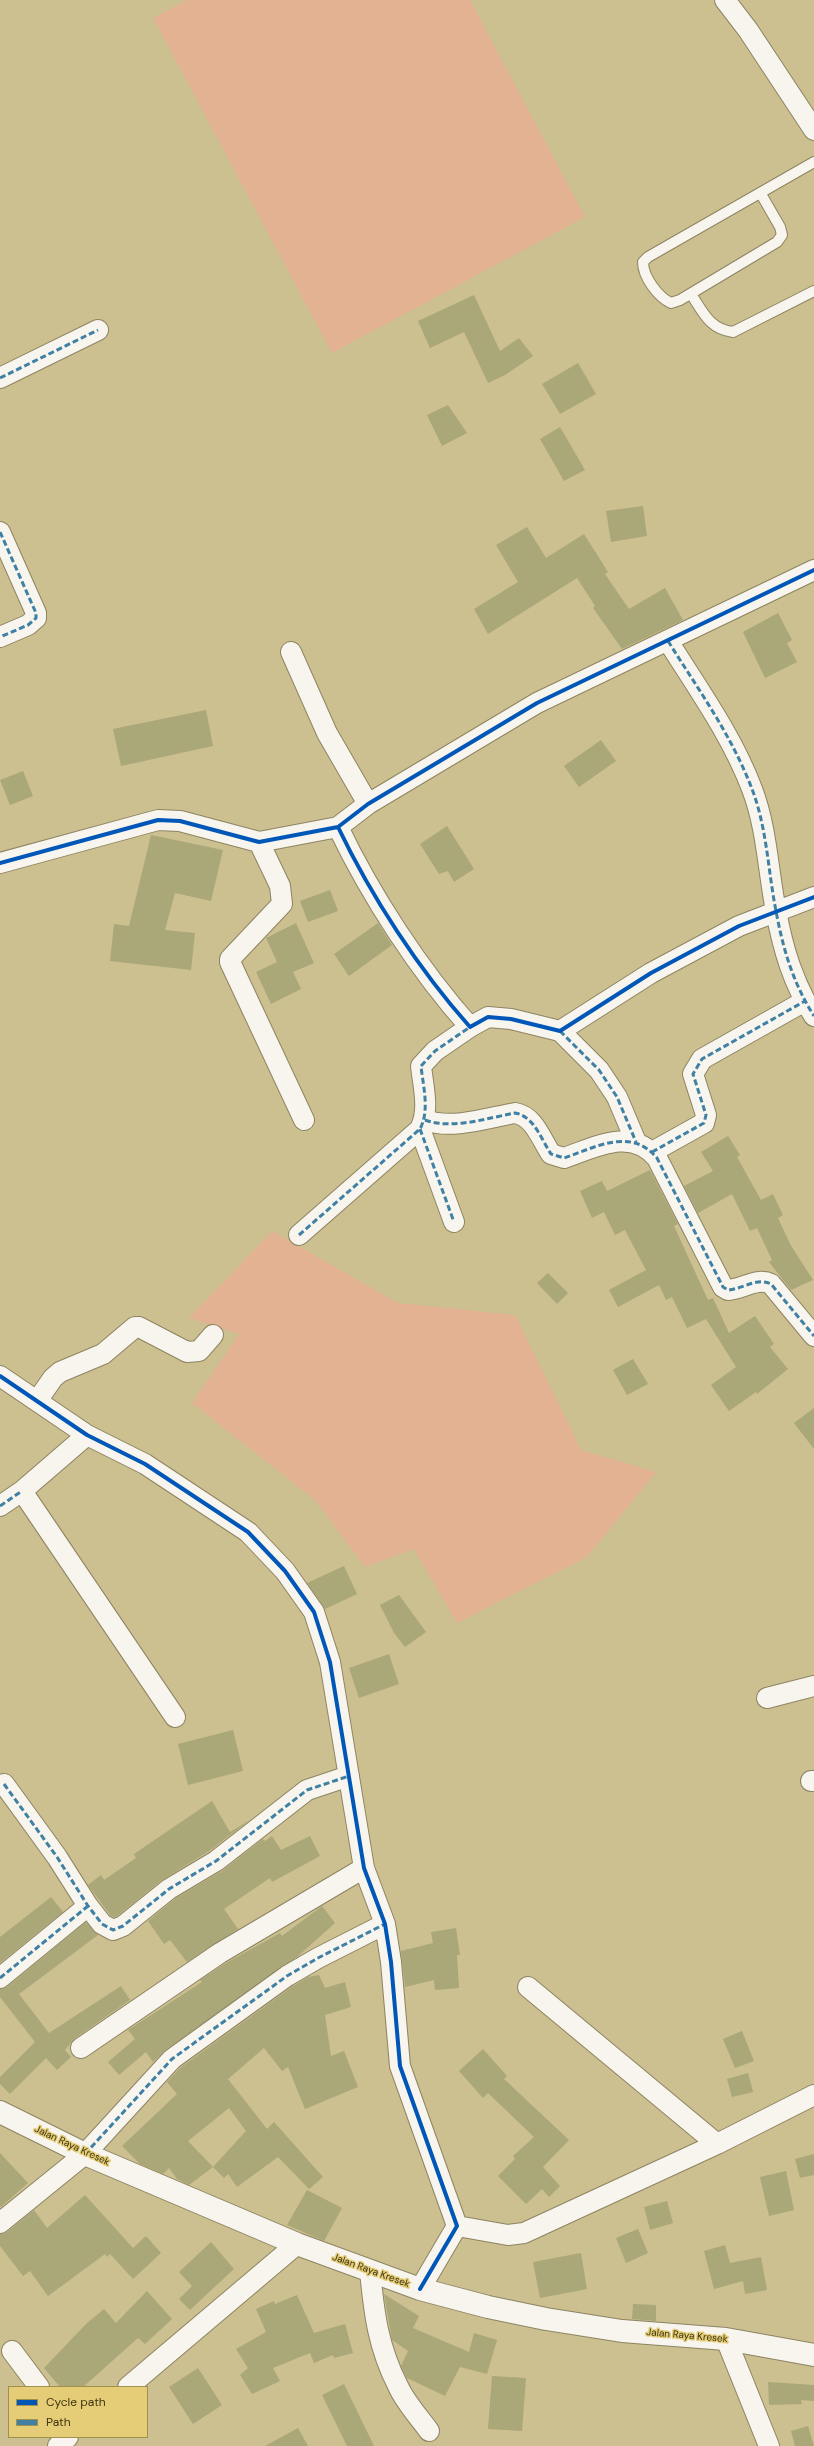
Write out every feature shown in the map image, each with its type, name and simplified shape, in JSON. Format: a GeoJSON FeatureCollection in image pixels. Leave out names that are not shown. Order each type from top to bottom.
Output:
{"type":"FeatureCollection","features":[{"type":"Feature","properties":{"kind":"main road","name":"Jalan Raya Kresek"},"geometry":{"type":"LineString","coordinates":[[0,2112],[85,2154],[297,2244],[420,2289],[488,2307],[546,2319],[622,2331],[726,2339],[814,2355]]}},
{"type":"Feature","properties":{"kind":"street"},"geometry":{"type":"LineString","coordinates":[[725,0],[748,30],[814,130]]}},
{"type":"Feature","properties":{"kind":"street"},"geometry":{"type":"LineString","coordinates":[[0,378],[98,330]]}},
{"type":"Feature","properties":{"kind":"street"},"geometry":{"type":"LineString","coordinates":[[0,532],[36,613],[36,618],[28,625],[0,636]]}},
{"type":"Feature","properties":{"kind":"street"},"geometry":{"type":"LineString","coordinates":[[0,862],[158,820],[180,821],[259,842],[338,827],[368,804],[537,703],[814,570]]}},
{"type":"Feature","properties":{"kind":"street"},"geometry":{"type":"LineString","coordinates":[[298,1235],[423,1124],[448,1123],[514,1113],[524,1114],[531,1122],[551,1154],[564,1158],[616,1140],[644,1147],[704,1123],[706,1114],[693,1074],[702,1059],[809,1008],[788,963],[776,912],[763,830],[752,789],[720,722],[668,641]]}},
{"type":"Feature","properties":{"kind":"street"},"geometry":{"type":"LineString","coordinates":[[291,652],[327,733],[368,804]]}},
{"type":"Feature","properties":{"kind":"street"},"geometry":{"type":"LineString","coordinates":[[338,827],[360,874],[448,1003],[470,1027]]}},
{"type":"Feature","properties":{"kind":"street"},"geometry":{"type":"LineString","coordinates":[[259,842],[280,886],[282,904],[230,959],[230,962],[304,1120]]}},
{"type":"Feature","properties":{"kind":"street"},"geometry":{"type":"LineString","coordinates":[[560,1031],[651,973],[739,926],[814,897]]}},
{"type":"Feature","properties":{"kind":"street"},"geometry":{"type":"LineString","coordinates":[[454,1222],[423,1124],[421,1066],[435,1050],[488,1017],[511,1019],[560,1031],[599,1070],[616,1097],[723,1287],[728,1290],[765,1281],[771,1284],[814,1336]]}},
{"type":"Feature","properties":{"kind":"street"},"geometry":{"type":"LineString","coordinates":[[37,1401],[53,1378],[60,1372],[103,1354],[135,1327],[187,1352],[199,1351],[213,1335]]}},
{"type":"Feature","properties":{"kind":"street"},"geometry":{"type":"LineString","coordinates":[[0,1376],[86,1435],[145,1464],[248,1532],[285,1571],[314,1612],[330,1662],[364,1868],[385,1924],[392,1962],[400,2066],[457,2226]]}},
{"type":"Feature","properties":{"kind":"street"},"geometry":{"type":"LineString","coordinates":[[0,1506],[22,1491],[86,1435]]}},
{"type":"Feature","properties":{"kind":"street"},"geometry":{"type":"LineString","coordinates":[[22,1491],[174,1716]]}},
{"type":"Feature","properties":{"kind":"street"},"geometry":{"type":"LineString","coordinates":[[767,1698],[814,1686]]}},
{"type":"Feature","properties":{"kind":"street"},"geometry":{"type":"LineString","coordinates":[[4,1784],[57,1857],[88,1906],[107,1927],[113,1930],[119,1928],[169,1889],[192,1877],[239,1844],[307,1790],[349,1776]]}},
{"type":"Feature","properties":{"kind":"street"},"geometry":{"type":"LineString","coordinates":[[81,2048],[220,1953],[364,1868]]}},
{"type":"Feature","properties":{"kind":"street"},"geometry":{"type":"LineString","coordinates":[[0,1978],[88,1906]]}},
{"type":"Feature","properties":{"kind":"street"},"geometry":{"type":"LineString","coordinates":[[0,2222],[85,2154],[172,2059],[287,1976],[318,1958],[385,1924]]}},
{"type":"Feature","properties":{"kind":"street"},"geometry":{"type":"LineString","coordinates":[[528,1986],[717,2144]]}},
{"type":"Feature","properties":{"kind":"street"},"geometry":{"type":"LineString","coordinates":[[457,2226],[508,2235],[524,2233],[717,2144],[814,2095]]}},
{"type":"Feature","properties":{"kind":"street"},"geometry":{"type":"LineString","coordinates":[[420,2289],[457,2226]]}},
{"type":"Feature","properties":{"kind":"street"},"geometry":{"type":"LineString","coordinates":[[129,2386],[297,2244]]}},
{"type":"Feature","properties":{"kind":"street"},"geometry":{"type":"LineString","coordinates":[[370,2270],[376,2324],[385,2355],[398,2387],[429,2431]]}},
{"type":"Feature","properties":{"kind":"street"},"geometry":{"type":"LineString","coordinates":[[726,2339],[769,2446]]}},
{"type":"Feature","properties":{"kind":"street"},"geometry":{"type":"LineString","coordinates":[[12,2351],[38,2386]]}},
{"type":"Feature","properties":{"kind":"street"},"geometry":{"type":"LineString","coordinates":[[58,2446],[67,2438]]}},
{"type":"Feature","properties":{"kind":"lane"},"geometry":{"type":"LineString","coordinates":[[761,194],[780,227],[782,235],[780,238],[691,294],[671,303],[662,298],[643,270],[643,262],[648,257],[761,194],[814,162]]}},
{"type":"Feature","properties":{"kind":"lane"},"geometry":{"type":"LineString","coordinates":[[691,294],[710,323],[720,331],[733,332],[814,290]]}},
{"type":"Feature","properties":{"kind":"shaded area"},"geometry":{"type":"Polygon","coordinates":[[[187,0],[470,0],[585,217],[332,353],[153,18],[187,0]]]}},
{"type":"Feature","properties":{"kind":"shaded area"},"geometry":{"type":"Polygon","coordinates":[[[272,1231],[398,1303],[515,1315],[581,1450],[656,1472],[587,1557],[457,1623],[414,1549],[365,1567],[315,1500],[192,1403],[239,1334],[189,1318],[272,1231]]]}},
{"type":"Feature","properties":{"kind":"building"},"geometry":{"type":"Polygon","coordinates":[[[474,295],[500,351],[519,338],[533,356],[505,375],[488,383],[464,332],[430,348],[418,321],[474,295]]]}},
{"type":"Feature","properties":{"kind":"building"},"geometry":{"type":"Polygon","coordinates":[[[578,363],[596,394],[560,414],[542,384],[578,363]]]}},
{"type":"Feature","properties":{"kind":"building"},"geometry":{"type":"Polygon","coordinates":[[[448,405],[467,433],[442,446],[427,415],[448,405]]]}},
{"type":"Feature","properties":{"kind":"building"},"geometry":{"type":"Polygon","coordinates":[[[560,427],[585,470],[564,481],[540,439],[560,427]]]}},
{"type":"Feature","properties":{"kind":"building"},"geometry":{"type":"Polygon","coordinates":[[[643,506],[647,536],[611,542],[606,511],[643,506]]]}},
{"type":"Feature","properties":{"kind":"building"},"geometry":{"type":"Polygon","coordinates":[[[527,527],[546,558],[584,534],[608,572],[605,574],[629,609],[665,588],[683,620],[622,649],[593,608],[595,606],[577,578],[488,634],[474,609],[518,582],[496,545],[527,527]]]}},
{"type":"Feature","properties":{"kind":"building"},"geometry":{"type":"Polygon","coordinates":[[[778,613],[792,640],[787,643],[797,662],[765,678],[743,632],[778,613]]]}},
{"type":"Feature","properties":{"kind":"building"},"geometry":{"type":"Polygon","coordinates":[[[206,710],[213,746],[121,766],[113,729],[206,710]]]}},
{"type":"Feature","properties":{"kind":"building"},"geometry":{"type":"Polygon","coordinates":[[[601,740],[616,761],[579,787],[564,766],[601,740]]]}},
{"type":"Feature","properties":{"kind":"building"},"geometry":{"type":"Polygon","coordinates":[[[23,771],[33,796],[10,805],[0,780],[23,771]]]}},
{"type":"Feature","properties":{"kind":"building"},"geometry":{"type":"Polygon","coordinates":[[[447,826],[474,869],[454,882],[448,871],[439,874],[420,844],[447,826]]]}},
{"type":"Feature","properties":{"kind":"building"},"geometry":{"type":"Polygon","coordinates":[[[151,835],[223,850],[211,901],[175,893],[165,930],[195,933],[191,970],[110,961],[114,924],[129,926],[151,835]]]}},
{"type":"Feature","properties":{"kind":"building"},"geometry":{"type":"Polygon","coordinates":[[[330,890],[338,911],[308,922],[300,901],[330,890]]]}},
{"type":"Feature","properties":{"kind":"building"},"geometry":{"type":"Polygon","coordinates":[[[296,923],[314,963],[293,972],[301,989],[271,1004],[256,972],[277,962],[266,938],[296,923]]]}},
{"type":"Feature","properties":{"kind":"building"},"geometry":{"type":"Polygon","coordinates":[[[378,923],[392,945],[349,976],[334,954],[378,923]]]}},
{"type":"Feature","properties":{"kind":"building"},"geometry":{"type":"Polygon","coordinates":[[[728,1136],[740,1155],[737,1157],[761,1200],[773,1194],[783,1215],[778,1218],[790,1244],[813,1280],[791,1290],[769,1262],[772,1260],[757,1228],[750,1231],[732,1194],[698,1213],[684,1186],[713,1171],[701,1152],[728,1136]]]}},
{"type":"Feature","properties":{"kind":"building"},"geometry":{"type":"Polygon","coordinates":[[[650,1170],[678,1224],[674,1226],[708,1300],[713,1298],[729,1333],[755,1316],[774,1344],[770,1347],[788,1369],[757,1394],[756,1392],[729,1411],[711,1385],[736,1367],[706,1319],[687,1328],[672,1297],[666,1300],[659,1285],[618,1307],[609,1290],[646,1270],[625,1230],[615,1235],[604,1212],[592,1218],[580,1191],[602,1181],[607,1191],[650,1170]]]}},
{"type":"Feature","properties":{"kind":"building"},"geometry":{"type":"Polygon","coordinates":[[[548,1273],[568,1293],[557,1304],[537,1283],[548,1273]]]}},
{"type":"Feature","properties":{"kind":"building"},"geometry":{"type":"Polygon","coordinates":[[[633,1359],[648,1384],[627,1395],[613,1370],[633,1359]]]}},
{"type":"Feature","properties":{"kind":"building"},"geometry":{"type":"Polygon","coordinates":[[[814,1408],[814,1449],[794,1423],[814,1408]]]}},
{"type":"Feature","properties":{"kind":"building"},"geometry":{"type":"Polygon","coordinates":[[[344,1566],[357,1594],[325,1609],[307,1583],[344,1566]]]}},
{"type":"Feature","properties":{"kind":"building"},"geometry":{"type":"Polygon","coordinates":[[[399,1595],[426,1632],[405,1647],[394,1633],[380,1605],[399,1595]]]}},
{"type":"Feature","properties":{"kind":"building"},"geometry":{"type":"Polygon","coordinates":[[[389,1654],[399,1684],[359,1698],[349,1668],[389,1654]]]}},
{"type":"Feature","properties":{"kind":"building"},"geometry":{"type":"Polygon","coordinates":[[[233,1730],[243,1771],[188,1785],[178,1744],[233,1730]]]}},
{"type":"Feature","properties":{"kind":"building"},"geometry":{"type":"Polygon","coordinates":[[[212,1801],[230,1832],[250,1820],[209,1851],[162,1880],[117,1916],[114,1917],[110,1915],[88,1885],[101,1875],[104,1880],[136,1858],[134,1854],[212,1801]]]}},
{"type":"Feature","properties":{"kind":"building"},"geometry":{"type":"Polygon","coordinates":[[[272,1836],[281,1850],[310,1836],[320,1856],[272,1882],[270,1878],[224,1909],[238,1929],[187,1962],[170,1940],[164,1944],[148,1921],[176,1898],[222,1871],[263,1839],[265,1841],[272,1836]]]}},
{"type":"Feature","properties":{"kind":"building"},"geometry":{"type":"Polygon","coordinates":[[[51,1897],[63,1912],[0,1963],[0,1937],[51,1897]]]}},
{"type":"Feature","properties":{"kind":"building"},"geometry":{"type":"Polygon","coordinates":[[[322,1906],[335,1923],[296,1958],[165,2050],[153,2062],[146,2052],[119,2075],[108,2062],[135,2039],[128,2030],[202,1982],[200,1980],[226,1963],[280,1933],[282,1936],[322,1906]]]}},
{"type":"Feature","properties":{"kind":"building"},"geometry":{"type":"Polygon","coordinates":[[[86,1922],[98,1935],[19,1994],[49,2033],[121,1986],[130,2000],[74,2039],[65,2050],[71,2057],[57,2070],[46,2058],[10,2094],[0,2084],[0,2077],[35,2042],[0,1997],[0,1989],[7,1987],[86,1922]]]}},
{"type":"Feature","properties":{"kind":"building"},"geometry":{"type":"Polygon","coordinates":[[[456,1928],[460,1955],[457,1955],[459,1988],[435,1990],[434,1980],[405,1987],[401,1951],[433,1943],[431,1932],[456,1928]]]}},
{"type":"Feature","properties":{"kind":"building"},"geometry":{"type":"Polygon","coordinates":[[[319,1975],[325,1988],[345,1982],[351,2007],[325,2015],[331,2056],[344,2051],[358,2087],[305,2109],[288,2067],[282,2071],[264,2048],[228,2079],[267,2129],[274,2122],[323,2177],[309,2189],[278,2157],[237,2187],[228,2174],[224,2178],[213,2167],[189,2185],[177,2179],[169,2168],[163,2174],[140,2164],[122,2146],[177,2094],[167,2082],[180,2068],[293,1986],[308,1977],[319,1975]],[[229,2108],[188,2141],[213,2167],[246,2131],[229,2108]]]}},
{"type":"Feature","properties":{"kind":"building"},"geometry":{"type":"Polygon","coordinates":[[[742,2031],[754,2061],[735,2068],[723,2039],[742,2031]]]}},
{"type":"Feature","properties":{"kind":"building"},"geometry":{"type":"Polygon","coordinates":[[[483,2049],[507,2076],[504,2079],[569,2140],[543,2167],[560,2186],[549,2197],[542,2189],[526,2204],[498,2176],[515,2159],[513,2156],[534,2137],[488,2093],[483,2098],[459,2071],[483,2049]]]}},
{"type":"Feature","properties":{"kind":"building"},"geometry":{"type":"Polygon","coordinates":[[[748,2073],[753,2092],[732,2097],[727,2079],[748,2073]]]}},
{"type":"Feature","properties":{"kind":"building"},"geometry":{"type":"Polygon","coordinates":[[[0,2153],[28,2183],[1,2207],[0,2206],[0,2153]]]}},
{"type":"Feature","properties":{"kind":"building"},"geometry":{"type":"Polygon","coordinates":[[[814,2154],[814,2175],[800,2178],[795,2159],[814,2154]]]}},
{"type":"Feature","properties":{"kind":"building"},"geometry":{"type":"Polygon","coordinates":[[[786,2171],[794,2210],[769,2216],[760,2177],[786,2171]]]}},
{"type":"Feature","properties":{"kind":"building"},"geometry":{"type":"Polygon","coordinates":[[[307,2190],[342,2208],[324,2241],[287,2225],[307,2190]]]}},
{"type":"Feature","properties":{"kind":"building"},"geometry":{"type":"Polygon","coordinates":[[[85,2195],[133,2248],[146,2236],[161,2253],[133,2279],[110,2254],[107,2257],[105,2254],[48,2296],[30,2271],[23,2276],[0,2246],[0,2234],[7,2232],[34,2210],[47,2228],[85,2195]]]}},
{"type":"Feature","properties":{"kind":"building"},"geometry":{"type":"Polygon","coordinates":[[[667,2201],[673,2223],[650,2230],[644,2207],[667,2201]]]}},
{"type":"Feature","properties":{"kind":"building"},"geometry":{"type":"Polygon","coordinates":[[[638,2229],[648,2253],[626,2263],[616,2238],[638,2229]]]}},
{"type":"Feature","properties":{"kind":"building"},"geometry":{"type":"Polygon","coordinates":[[[211,2242],[234,2269],[190,2310],[179,2299],[192,2286],[179,2272],[211,2242]]]}},
{"type":"Feature","properties":{"kind":"building"},"geometry":{"type":"Polygon","coordinates":[[[725,2245],[730,2263],[761,2257],[767,2290],[745,2294],[743,2281],[714,2289],[704,2251],[725,2245]]]}},
{"type":"Feature","properties":{"kind":"building"},"geometry":{"type":"Polygon","coordinates":[[[581,2253],[587,2289],[540,2298],[533,2262],[581,2253]]]}},
{"type":"Feature","properties":{"kind":"building"},"geometry":{"type":"Polygon","coordinates":[[[147,2291],[172,2319],[145,2344],[138,2338],[84,2386],[59,2386],[44,2368],[87,2323],[104,2309],[116,2323],[147,2291]]]}},
{"type":"Feature","properties":{"kind":"building"},"geometry":{"type":"Polygon","coordinates":[[[384,2294],[419,2316],[413,2328],[469,2352],[474,2333],[497,2340],[487,2374],[460,2367],[445,2396],[407,2378],[401,2366],[408,2351],[392,2340],[384,2294]]]}},
{"type":"Feature","properties":{"kind":"building"},"geometry":{"type":"Polygon","coordinates":[[[297,2295],[314,2333],[345,2324],[353,2353],[334,2358],[333,2355],[314,2363],[310,2353],[273,2368],[280,2381],[252,2394],[240,2375],[248,2368],[236,2349],[266,2332],[256,2309],[274,2301],[275,2304],[297,2295]]]}},
{"type":"Feature","properties":{"kind":"building"},"geometry":{"type":"Polygon","coordinates":[[[633,2304],[656,2305],[656,2321],[632,2319],[633,2304]]]}},
{"type":"Feature","properties":{"kind":"building"},"geometry":{"type":"Polygon","coordinates":[[[198,2368],[222,2405],[193,2424],[169,2387],[198,2368]]]}},
{"type":"Feature","properties":{"kind":"building"},"geometry":{"type":"Polygon","coordinates":[[[492,2376],[526,2378],[522,2431],[488,2429],[492,2376]]]}},
{"type":"Feature","properties":{"kind":"building"},"geometry":{"type":"Polygon","coordinates":[[[768,2382],[814,2385],[814,2401],[801,2400],[802,2404],[769,2405],[768,2382]]]}},
{"type":"Feature","properties":{"kind":"building"},"geometry":{"type":"Polygon","coordinates":[[[344,2384],[374,2446],[347,2446],[322,2395],[344,2384]]]}},
{"type":"Feature","properties":{"kind":"building"},"geometry":{"type":"Polygon","coordinates":[[[808,2426],[814,2446],[795,2446],[791,2431],[808,2426]]]}},
{"type":"Feature","properties":{"kind":"building"},"geometry":{"type":"Polygon","coordinates":[[[298,2428],[308,2446],[265,2446],[298,2428]]]}},
{"type":"Feature","properties":{"kind":"marked path"},"geometry":{"type":"LineString","coordinates":[[0,378],[98,330]]}},
{"type":"Feature","properties":{"kind":"marked path"},"geometry":{"type":"LineString","coordinates":[[0,532],[36,613],[36,618],[28,625],[0,637]]}},
{"type":"Feature","properties":{"kind":"marked path"},"geometry":{"type":"LineString","coordinates":[[668,641],[725,732],[735,750],[752,789],[761,819],[773,896],[782,939],[800,991],[814,1016]]}},
{"type":"Feature","properties":{"kind":"marked path"},"geometry":{"type":"LineString","coordinates":[[652,1152],[704,1123],[706,1115],[693,1074],[702,1059],[805,1001]]}},
{"type":"Feature","properties":{"kind":"marked path"},"geometry":{"type":"LineString","coordinates":[[299,1235],[420,1129],[425,1114],[421,1066],[435,1051],[470,1027]]}},
{"type":"Feature","properties":{"kind":"marked path"},"geometry":{"type":"LineString","coordinates":[[560,1031],[599,1070],[617,1097],[636,1142]]}},
{"type":"Feature","properties":{"kind":"marked path"},"geometry":{"type":"LineString","coordinates":[[425,1120],[447,1124],[470,1122],[515,1113],[522,1115],[532,1123],[551,1154],[564,1158],[613,1142],[625,1141],[636,1143],[647,1149],[657,1158],[723,1287],[728,1290],[760,1282],[771,1284],[814,1336]]}},
{"type":"Feature","properties":{"kind":"marked path"},"geometry":{"type":"LineString","coordinates":[[420,1129],[454,1222]]}},
{"type":"Feature","properties":{"kind":"marked path"},"geometry":{"type":"LineString","coordinates":[[0,1506],[22,1491]]}},
{"type":"Feature","properties":{"kind":"marked path"},"geometry":{"type":"LineString","coordinates":[[4,1784],[57,1857],[88,1906],[102,1924],[113,1930],[123,1926],[169,1889],[216,1861],[307,1790],[349,1776]]}},
{"type":"Feature","properties":{"kind":"marked path"},"geometry":{"type":"LineString","coordinates":[[0,1978],[88,1906]]}},
{"type":"Feature","properties":{"kind":"marked path"},"geometry":{"type":"LineString","coordinates":[[85,2154],[172,2059],[287,1976],[318,1958],[385,1924]]}},
{"type":"Feature","properties":{"kind":"cycle path"},"geometry":{"type":"LineString","coordinates":[[0,863],[158,820],[180,821],[259,842],[338,827],[368,804],[537,703],[814,570]]}},
{"type":"Feature","properties":{"kind":"cycle path"},"geometry":{"type":"LineString","coordinates":[[338,827],[365,879],[397,932],[432,981],[470,1027],[488,1017],[511,1019],[560,1031],[651,973],[739,926],[814,897]]}},
{"type":"Feature","properties":{"kind":"cycle path"},"geometry":{"type":"LineString","coordinates":[[0,1376],[87,1435],[145,1464],[248,1532],[285,1571],[314,1612],[330,1662],[364,1868],[385,1924],[391,1962],[400,2066],[457,2226],[420,2289]]}}]}
